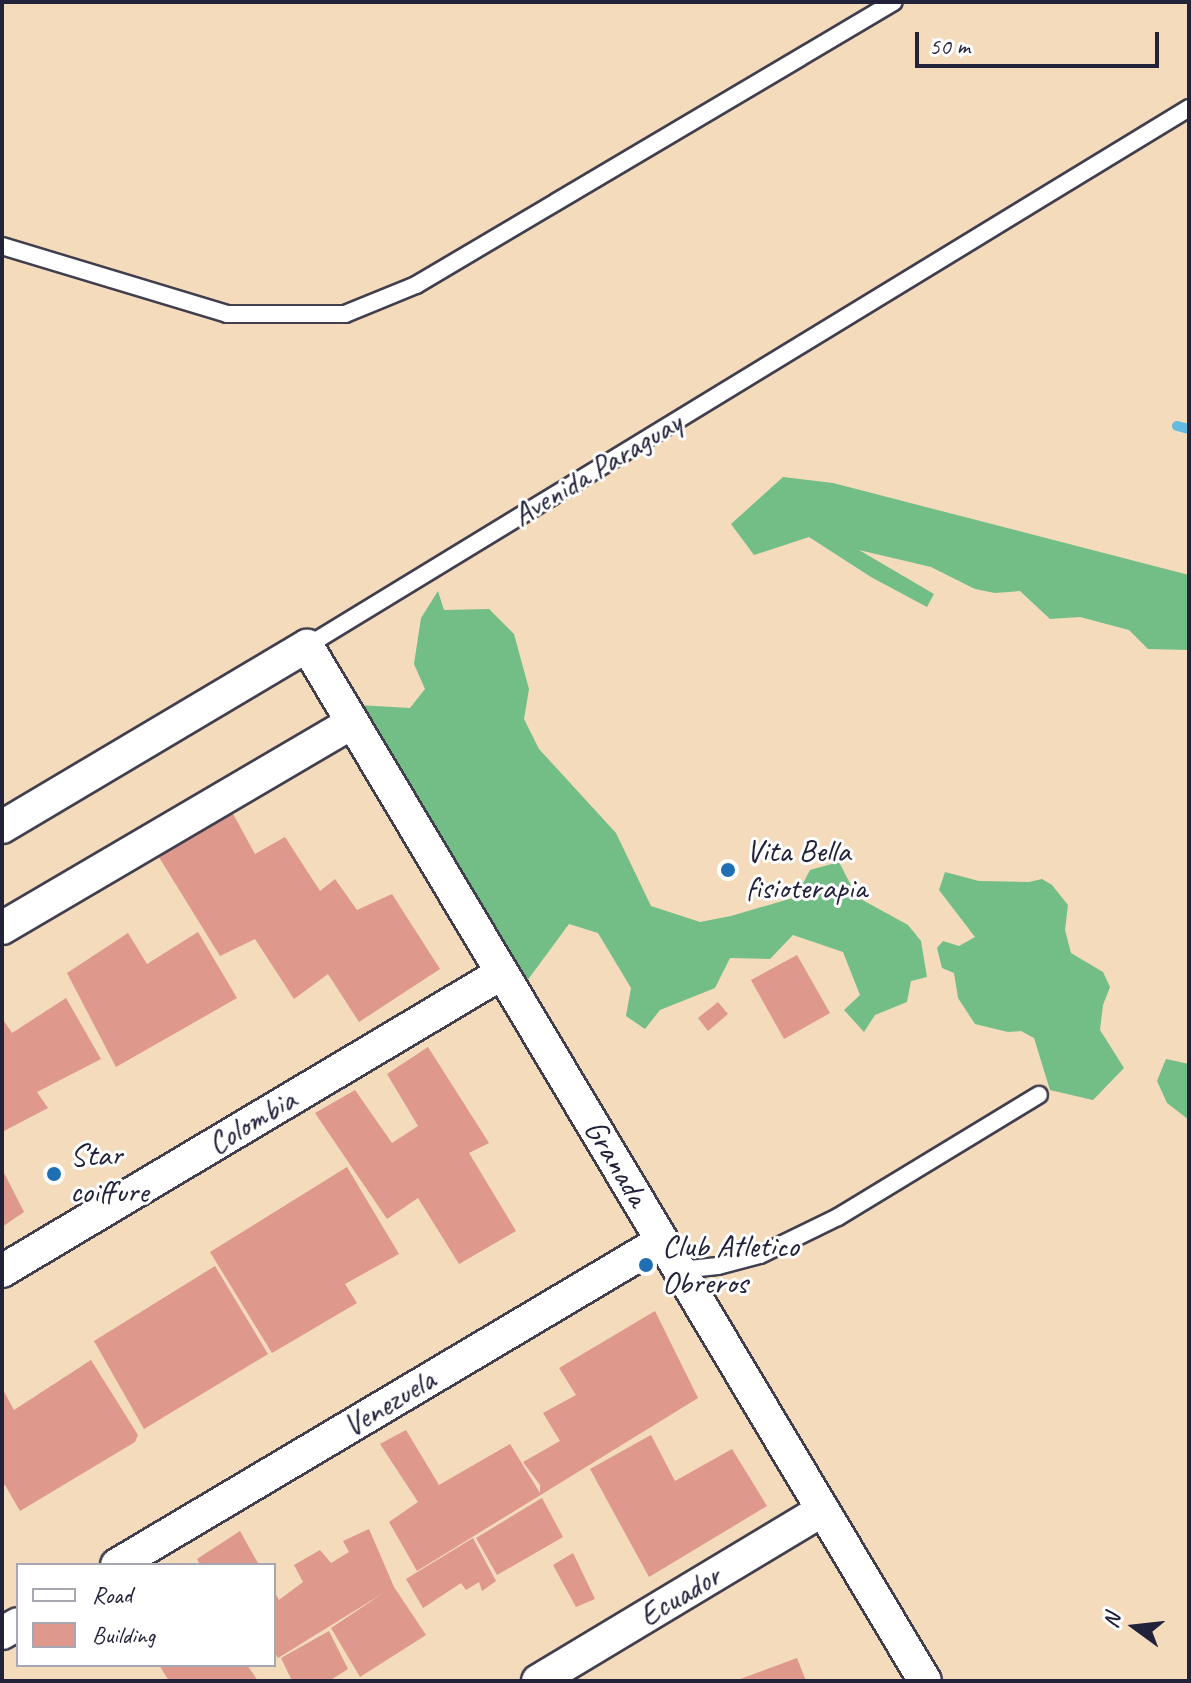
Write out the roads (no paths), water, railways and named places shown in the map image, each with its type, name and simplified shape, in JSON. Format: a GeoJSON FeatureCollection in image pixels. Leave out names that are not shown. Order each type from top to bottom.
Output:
{"type":"FeatureCollection","features":[{"type":"Feature","properties":{"kind":"street","name":"Granada"},"geometry":{"type":"LineString","coordinates":[[307,646],[925,1681]]}},
{"type":"Feature","properties":{"kind":"street","name":"Avenida Paraguay"},"geometry":{"type":"LineString","coordinates":[[2,827],[307,646]]}},
{"type":"Feature","properties":{"kind":"street"},"geometry":{"type":"LineString","coordinates":[[2,928],[352,723]]}},
{"type":"Feature","properties":{"kind":"street","name":"Colombia"},"geometry":{"type":"LineString","coordinates":[[2,1271],[502,973]]}},
{"type":"Feature","properties":{"kind":"street","name":"Venezuela"},"geometry":{"type":"LineString","coordinates":[[120,1563],[662,1241]]}},
{"type":"Feature","properties":{"kind":"street","name":"Ecuador"},"geometry":{"type":"LineString","coordinates":[[538,1681],[823,1510]]}},
{"type":"Feature","properties":{"kind":"lane"},"geometry":{"type":"LineString","coordinates":[[2,246],[227,314],[345,314],[416,285],[894,2]]}},
{"type":"Feature","properties":{"kind":"lane","name":"Avenida Paraguay"},"geometry":{"type":"LineString","coordinates":[[307,646],[1189,108]]}},
{"type":"Feature","properties":{"kind":"lane"},"geometry":{"type":"LineString","coordinates":[[680,1270],[718,1266],[760,1255],[838,1217],[1039,1095]]}},
{"type":"Feature","properties":{"kind":"waterway"},"geometry":{"type":"LineString","coordinates":[[1177,426],[1189,429]]}},
{"type":"Feature","properties":{"kind":"place","name":"Vita Bella fisioterapia"},"geometry":{"type":"Point","coordinates":[728,870]}},
{"type":"Feature","properties":{"kind":"place","name":"Star coiffure"},"geometry":{"type":"Point","coordinates":[54,1174]}},
{"type":"Feature","properties":{"kind":"place","name":"Club Atletico Obreros"},"geometry":{"type":"Point","coordinates":[646,1265]}}]}
